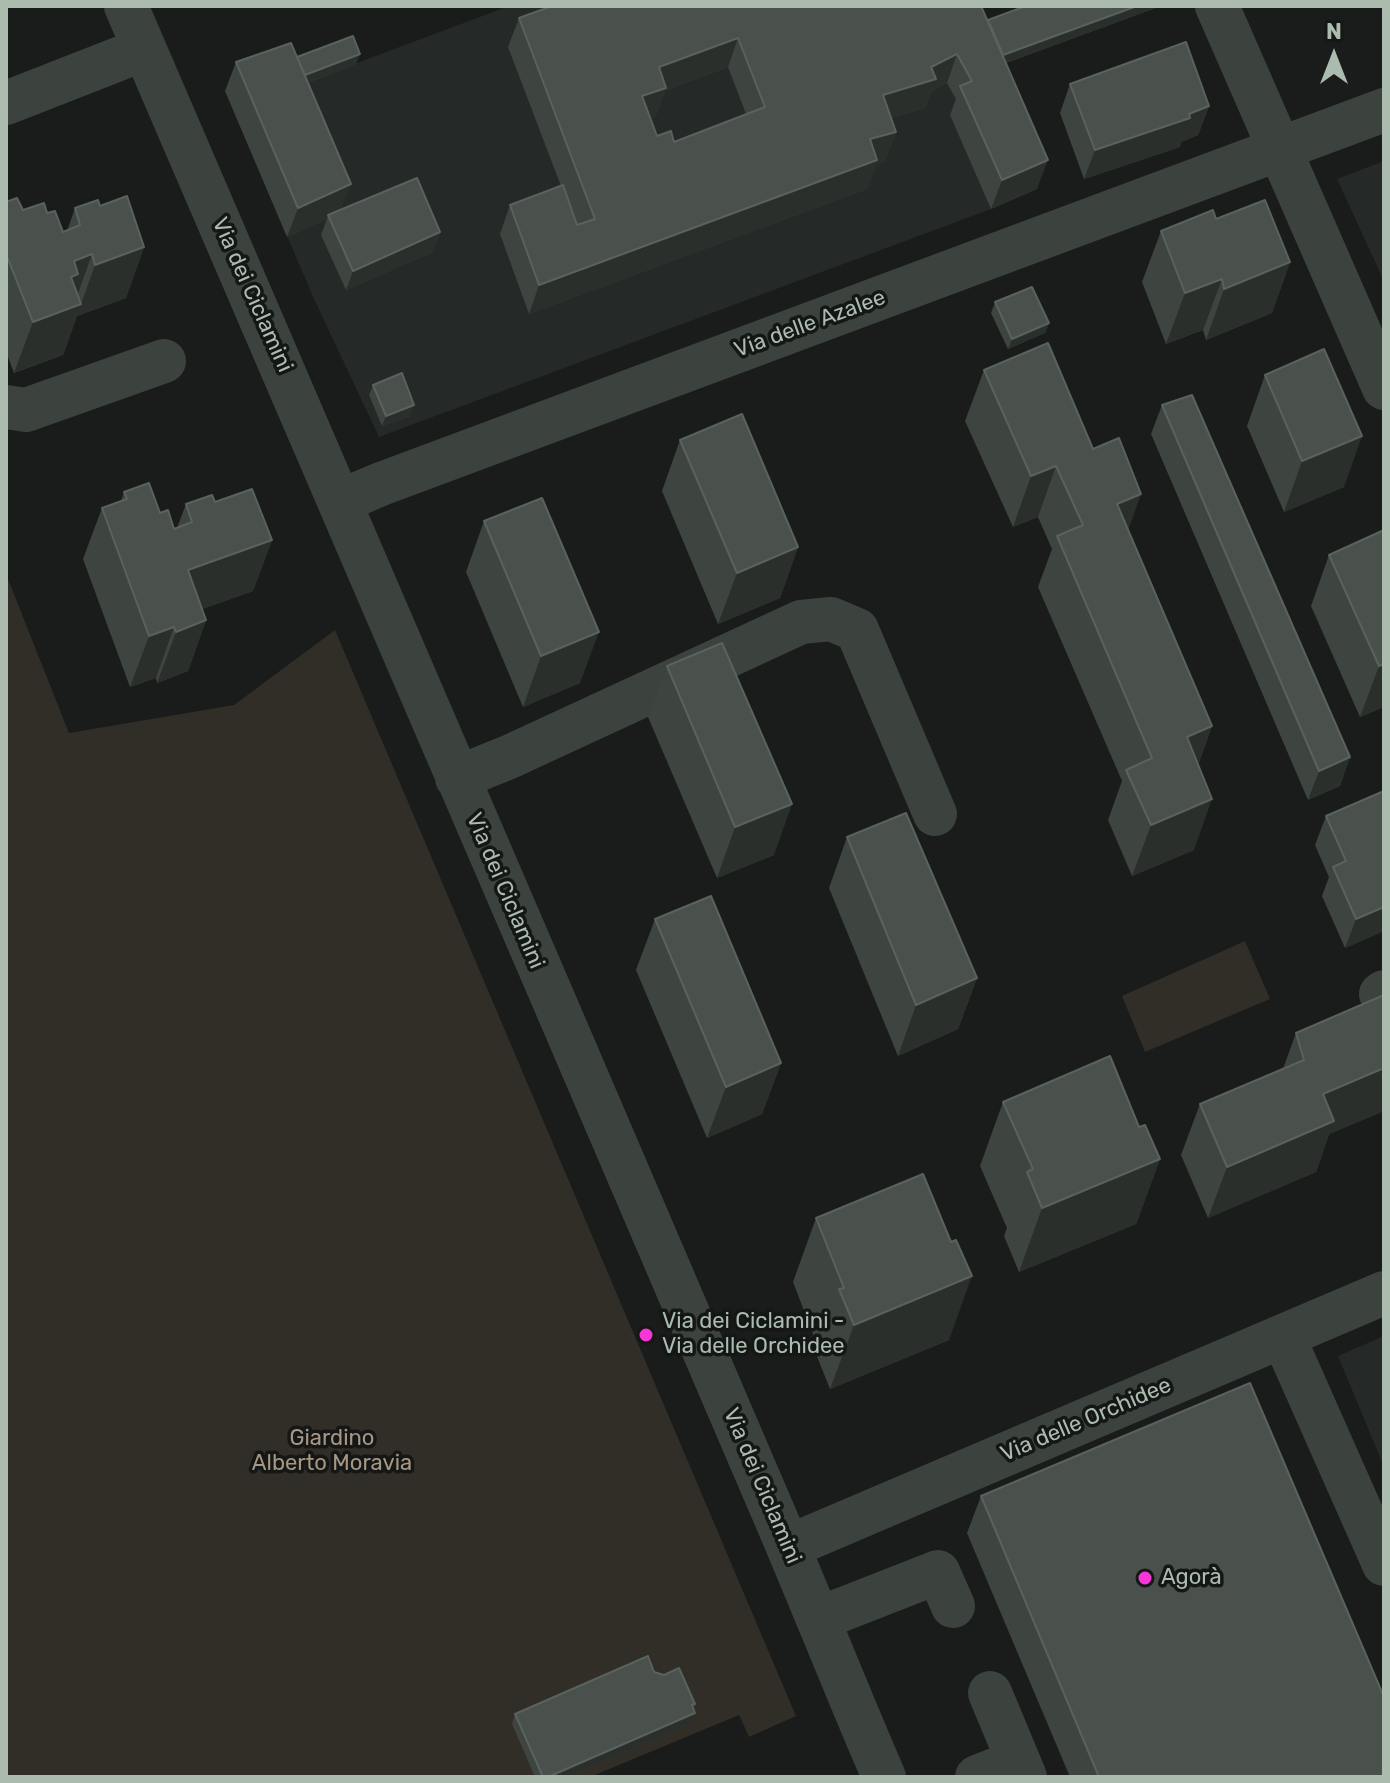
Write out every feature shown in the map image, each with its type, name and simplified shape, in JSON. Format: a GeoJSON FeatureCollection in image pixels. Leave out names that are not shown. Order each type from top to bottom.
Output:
{"type":"FeatureCollection","features":[{"type":"Feature","properties":{"kind":"street","name":"Via dei Ciclamini"},"geometry":{"type":"LineString","coordinates":[[126,6],[341,501],[884,1777]]}},
{"type":"Feature","properties":{"kind":"street"},"geometry":{"type":"LineString","coordinates":[[1217,6],[1384,388]]}},
{"type":"Feature","properties":{"kind":"street"},"geometry":{"type":"LineString","coordinates":[[6,103],[144,49]]}},
{"type":"Feature","properties":{"kind":"street","name":"Via delle Azalee"},"geometry":{"type":"LineString","coordinates":[[341,501],[1384,110]]}},
{"type":"Feature","properties":{"kind":"street"},"geometry":{"type":"LineString","coordinates":[[6,407],[26,410],[164,361]]}},
{"type":"Feature","properties":{"kind":"street"},"geometry":{"type":"LineString","coordinates":[[457,778],[801,622],[831,619],[857,630],[935,814]]}},
{"type":"Feature","properties":{"kind":"street","name":"Via delle Orchidee"},"geometry":{"type":"LineString","coordinates":[[788,1547],[1384,1293]]}},
{"type":"Feature","properties":{"kind":"street"},"geometry":{"type":"LineString","coordinates":[[1283,1336],[1384,1564]]}},
{"type":"Feature","properties":{"kind":"street"},"geometry":{"type":"LineString","coordinates":[[818,1619],[938,1572],[953,1606]]}},
{"type":"Feature","properties":{"kind":"street"},"geometry":{"type":"LineString","coordinates":[[977,1777],[1022,1769],[990,1693]]}},
{"type":"Feature","properties":{"kind":"shaded area"},"geometry":{"type":"Polygon","coordinates":[[[509,6],[958,6],[1037,189],[991,209],[379,437],[314,299],[225,91],[357,63],[509,6]]]}},
{"type":"Feature","properties":{"kind":"shaded area"},"geometry":{"type":"Polygon","coordinates":[[[1384,161],[1384,281],[1337,179],[1384,161]]]}},
{"type":"Feature","properties":{"kind":"shaded area"},"geometry":{"type":"Polygon","coordinates":[[[1384,1336],[1384,1467],[1338,1356],[1384,1336]]]}},
{"type":"Feature","properties":{"kind":"green space","name":"Giardino Alberto Moravia"},"geometry":{"type":"Polygon","coordinates":[[[6,574],[69,733],[234,705],[335,630],[796,1716],[749,1737],[739,1715],[590,1777],[6,1777],[6,574]]]}},
{"type":"Feature","properties":{"kind":"green space"},"geometry":{"type":"Polygon","coordinates":[[[1245,941],[1270,999],[1145,1052],[1122,996],[1245,941]]]}},
{"type":"Feature","properties":{"kind":"building"},"geometry":{"type":"Polygon","coordinates":[[[552,6],[981,6],[1048,160],[1002,180],[960,86],[972,81],[957,54],[931,67],[936,79],[883,95],[896,132],[870,139],[877,160],[539,285],[510,205],[563,185],[577,225],[595,219],[519,18],[552,6]],[[738,38],[659,67],[666,88],[642,96],[657,136],[671,131],[674,142],[765,107],[738,38]]]}},
{"type":"Feature","properties":{"kind":"building"},"geometry":{"type":"Polygon","coordinates":[[[1026,6],[1137,6],[1003,55],[988,20],[1026,6]]]}},
{"type":"Feature","properties":{"kind":"building"},"geometry":{"type":"Polygon","coordinates":[[[353,36],[360,54],[305,75],[297,57],[353,36]]]}},
{"type":"Feature","properties":{"kind":"building"},"geometry":{"type":"Polygon","coordinates":[[[1186,42],[1209,106],[1189,114],[1190,118],[1095,150],[1070,84],[1186,42]]]}},
{"type":"Feature","properties":{"kind":"building"},"geometry":{"type":"Polygon","coordinates":[[[291,43],[351,184],[298,208],[236,62],[291,43]]]}},
{"type":"Feature","properties":{"kind":"building"},"geometry":{"type":"Polygon","coordinates":[[[417,178],[440,232],[353,271],[328,215],[417,178]]]}},
{"type":"Feature","properties":{"kind":"building"},"geometry":{"type":"Polygon","coordinates":[[[127,196],[144,247],[95,265],[92,254],[74,261],[78,274],[71,277],[81,304],[33,322],[6,254],[6,202],[17,198],[23,210],[44,203],[47,213],[55,211],[63,232],[80,225],[75,208],[98,200],[100,206],[127,196]]]}},
{"type":"Feature","properties":{"kind":"building"},"geometry":{"type":"Polygon","coordinates":[[[1265,200],[1290,262],[1224,289],[1222,279],[1185,293],[1161,231],[1213,210],[1216,219],[1265,200]]]}},
{"type":"Feature","properties":{"kind":"building"},"geometry":{"type":"Polygon","coordinates":[[[1032,287],[1049,323],[1012,339],[995,302],[1032,287]]]}},
{"type":"Feature","properties":{"kind":"building"},"geometry":{"type":"Polygon","coordinates":[[[1048,343],[1093,449],[1119,438],[1141,494],[1117,504],[1212,726],[1187,737],[1212,799],[1151,825],[1126,770],[1152,758],[1057,536],[1083,525],[1056,466],[1031,476],[984,370],[1048,343]]]}},
{"type":"Feature","properties":{"kind":"building"},"geometry":{"type":"Polygon","coordinates":[[[1324,349],[1362,436],[1302,461],[1265,375],[1324,349]]]}},
{"type":"Feature","properties":{"kind":"building"},"geometry":{"type":"Polygon","coordinates":[[[402,373],[414,405],[386,416],[373,385],[402,373]]]}},
{"type":"Feature","properties":{"kind":"building"},"geometry":{"type":"Polygon","coordinates":[[[1192,395],[1350,757],[1319,771],[1162,405],[1192,395]]]}},
{"type":"Feature","properties":{"kind":"building"},"geometry":{"type":"Polygon","coordinates":[[[742,414],[798,547],[737,573],[680,440],[742,414]]]}},
{"type":"Feature","properties":{"kind":"building"},"geometry":{"type":"Polygon","coordinates":[[[149,483],[160,513],[168,510],[174,529],[192,522],[186,504],[212,495],[215,502],[252,489],[272,540],[188,570],[206,620],[176,632],[174,627],[149,636],[102,508],[127,499],[124,492],[149,483]]]}},
{"type":"Feature","properties":{"kind":"building"},"geometry":{"type":"Polygon","coordinates":[[[542,498],[599,632],[541,656],[484,521],[542,498]]]}},
{"type":"Feature","properties":{"kind":"building"},"geometry":{"type":"Polygon","coordinates":[[[1384,530],[1384,664],[1379,666],[1329,555],[1384,530]]]}},
{"type":"Feature","properties":{"kind":"building"},"geometry":{"type":"Polygon","coordinates":[[[722,643],[792,804],[735,827],[667,666],[722,643]]]}},
{"type":"Feature","properties":{"kind":"building"},"geometry":{"type":"Polygon","coordinates":[[[1384,791],[1384,907],[1356,919],[1333,867],[1346,861],[1326,816],[1384,791]]]}},
{"type":"Feature","properties":{"kind":"building"},"geometry":{"type":"Polygon","coordinates":[[[906,813],[977,978],[916,1005],[847,837],[906,813]]]}},
{"type":"Feature","properties":{"kind":"building"},"geometry":{"type":"Polygon","coordinates":[[[711,896],[781,1063],[726,1087],[655,919],[711,896]]]}},
{"type":"Feature","properties":{"kind":"building"},"geometry":{"type":"Polygon","coordinates":[[[1384,995],[1384,1068],[1323,1094],[1334,1121],[1227,1167],[1200,1104],[1304,1060],[1296,1033],[1384,995]]]}},
{"type":"Feature","properties":{"kind":"building"},"geometry":{"type":"Polygon","coordinates":[[[1110,1056],[1139,1127],[1145,1125],[1160,1159],[1042,1208],[1027,1172],[1033,1169],[1003,1102],[1110,1056]]]}},
{"type":"Feature","properties":{"kind":"building"},"geometry":{"type":"Polygon","coordinates":[[[923,1174],[951,1242],[956,1240],[972,1276],[854,1325],[839,1289],[844,1288],[816,1218],[923,1174]]]}},
{"type":"Feature","properties":{"kind":"building","name":"Agorà"},"geometry":{"type":"Polygon","coordinates":[[[1250,1383],[1384,1697],[1384,1777],[1099,1777],[981,1496],[1250,1383]]]}},
{"type":"Feature","properties":{"kind":"building"},"geometry":{"type":"Polygon","coordinates":[[[648,1656],[654,1672],[664,1675],[679,1668],[695,1704],[692,1705],[695,1713],[543,1777],[515,1714],[648,1656]]]}},
{"type":"Feature","properties":{"kind":"place","name":"Via dei Ciclamini - Via delle Orchidee"},"geometry":{"type":"Point","coordinates":[646,1335]}},
{"type":"Feature","properties":{"kind":"place","name":"Agorà"},"geometry":{"type":"Point","coordinates":[1145,1578]}}]}
